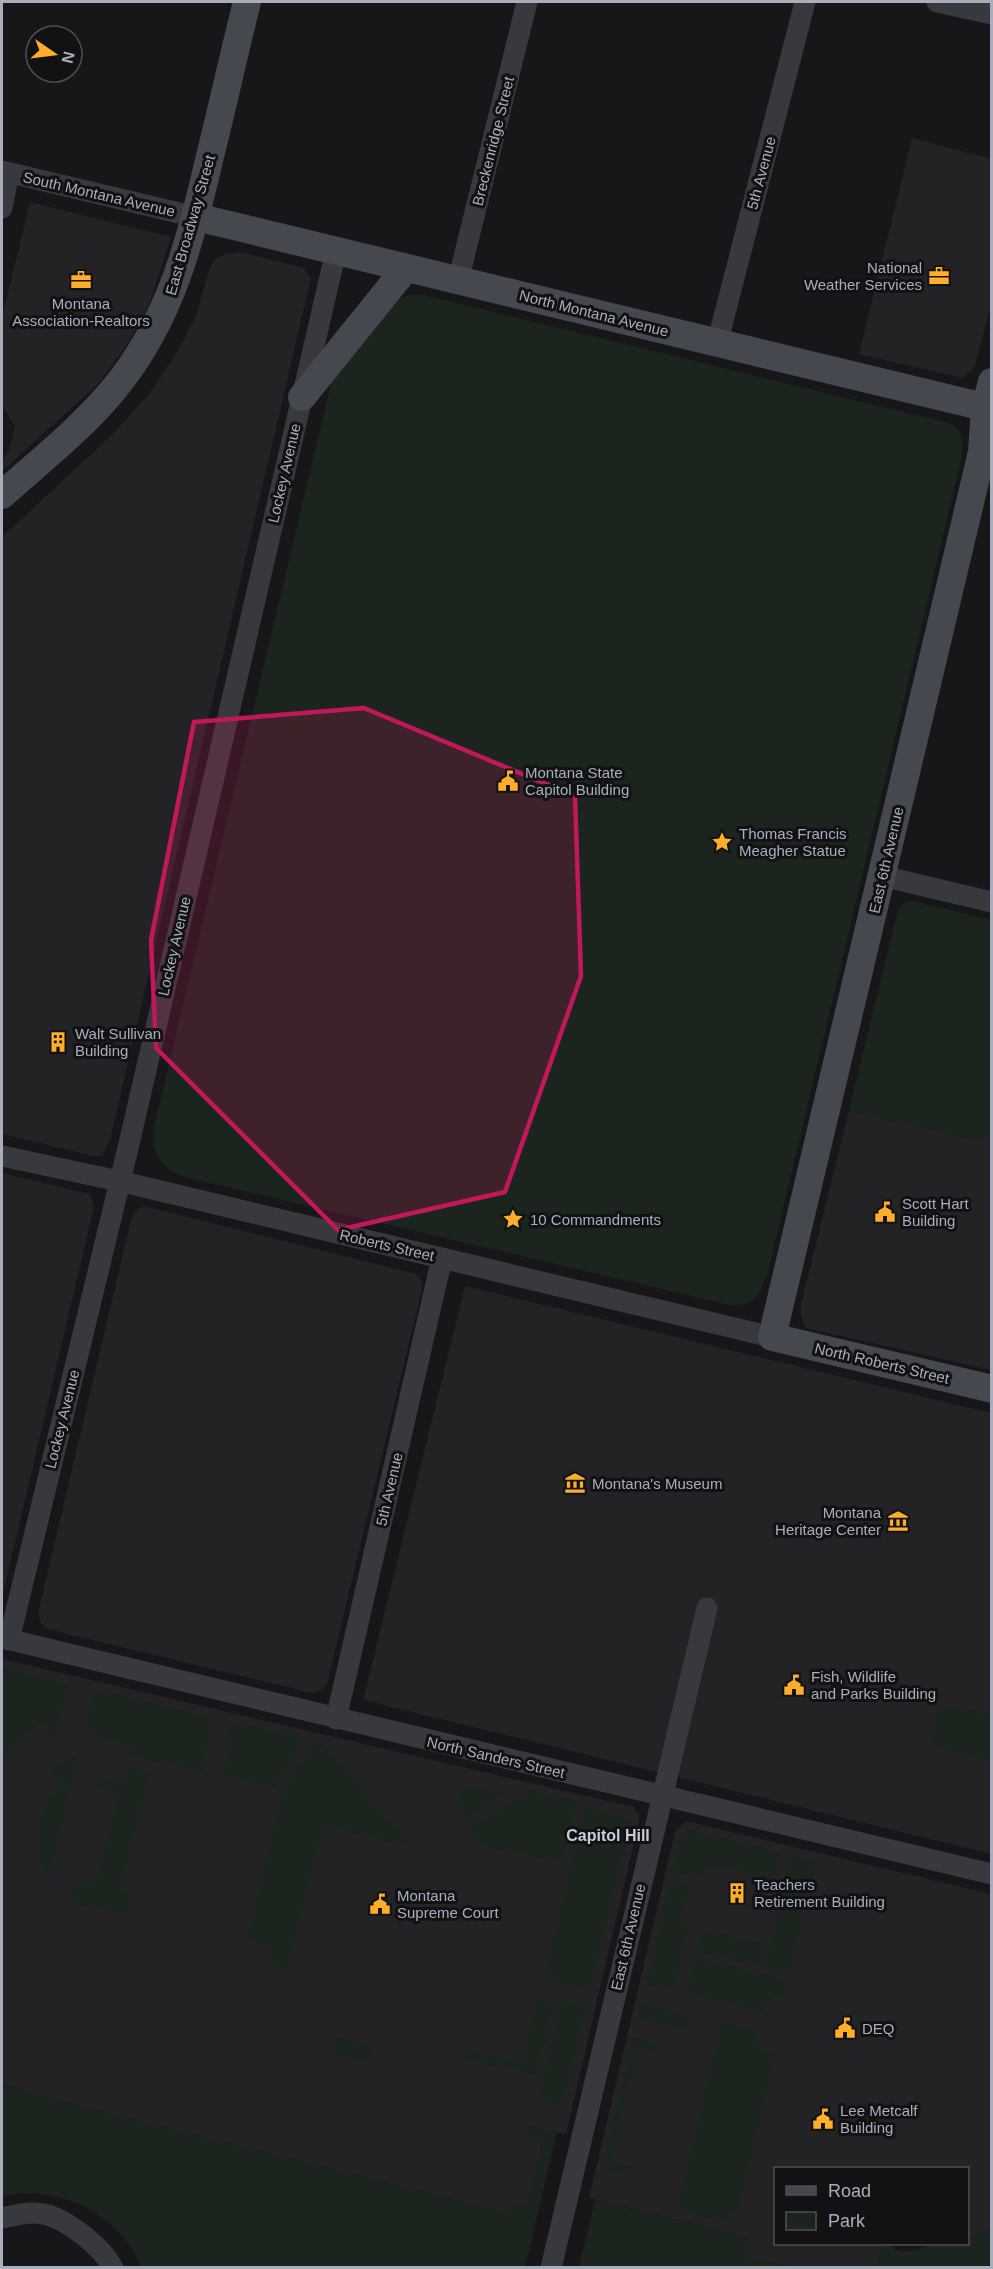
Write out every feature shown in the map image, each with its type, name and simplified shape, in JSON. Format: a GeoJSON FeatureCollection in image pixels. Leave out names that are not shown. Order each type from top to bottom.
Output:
{"type":"FeatureCollection","features":[{"type":"Feature","properties":{"kind":"street","name":"East Broadway Street"},"geometry":{"type":"LineString","coordinates":[[2,495],[89,418],[115,388],[164,310],[181,267],[196,217],[247,2]]}},
{"type":"Feature","properties":{"kind":"street","name":"Breckenridge Street"},"geometry":{"type":"LineString","coordinates":[[458,281],[527,2]]}},
{"type":"Feature","properties":{"kind":"street","name":"5th Avenue"},"geometry":{"type":"LineString","coordinates":[[717,344],[805,2]]}},
{"type":"Feature","properties":{"kind":"street"},"geometry":{"type":"LineString","coordinates":[[937,2],[992,14]]}},
{"type":"Feature","properties":{"kind":"street","name":"South Montana Avenue"},"geometry":{"type":"LineString","coordinates":[[5,172],[196,217]]}},
{"type":"Feature","properties":{"kind":"street"},"geometry":{"type":"LineString","coordinates":[[2,208],[5,172]]}},
{"type":"Feature","properties":{"kind":"street","name":"North Montana Avenue"},"geometry":{"type":"LineString","coordinates":[[196,217],[717,344],[989,400]]}},
{"type":"Feature","properties":{"kind":"street","name":"Lockey Avenue"},"geometry":{"type":"LineString","coordinates":[[5,1639],[119,1181],[336,251]]}},
{"type":"Feature","properties":{"kind":"street"},"geometry":{"type":"LineString","coordinates":[[302,397],[406,268]]}},
{"type":"Feature","properties":{"kind":"street","name":"East 6th Avenue"},"geometry":{"type":"LineString","coordinates":[[772,1336],[982,452],[989,400]]}},
{"type":"Feature","properties":{"kind":"street"},"geometry":{"type":"LineString","coordinates":[[882,876],[992,902]]}},
{"type":"Feature","properties":{"kind":"street","name":"Roberts Street"},"geometry":{"type":"LineString","coordinates":[[2,1156],[119,1181],[772,1336]]}},
{"type":"Feature","properties":{"kind":"street","name":"5th Avenue"},"geometry":{"type":"LineString","coordinates":[[336,1719],[442,1258]]}},
{"type":"Feature","properties":{"kind":"street","name":"North Roberts Street"},"geometry":{"type":"LineString","coordinates":[[772,1336],[992,1389]]}},
{"type":"Feature","properties":{"kind":"street","name":"East 6th Avenue"},"geometry":{"type":"LineString","coordinates":[[551,2268],[707,1608]]}},
{"type":"Feature","properties":{"kind":"street","name":"North Sanders Street"},"geometry":{"type":"LineString","coordinates":[[5,1639],[992,1874]]}},
{"type":"Feature","properties":{"kind":"street"},"geometry":{"type":"LineString","coordinates":[[2,2218],[27,2213],[48,2214],[72,2227],[97,2247],[113,2268]]}},
{"type":"Feature","properties":{"kind":"highlighted area"},"geometry":{"type":"Polygon","coordinates":[[[364,708],[575,796],[581,976],[505,1192],[338,1230],[156,1048],[151,940],[194,722],[364,708]]]}},
{"type":"Feature","properties":{"kind":"shaded area"},"geometry":{"type":"Polygon","coordinates":[[[912,138],[991,159],[991,305],[974,369],[962,378],[859,354],[912,138]]]}},
{"type":"Feature","properties":{"kind":"shaded area"},"geometry":{"type":"Polygon","coordinates":[[[30,202],[171,237],[148,308],[126,346],[98,384],[3,470],[2,461],[9,451],[15,426],[2,406],[2,317],[30,202]]]}},
{"type":"Feature","properties":{"kind":"shaded area"},"geometry":{"type":"Polygon","coordinates":[[[240,252],[304,268],[311,278],[110,1140],[102,1156],[94,1156],[2,1134],[2,537],[112,435],[149,394],[176,354],[196,316],[209,270],[215,259],[226,254],[240,252]]]}},
{"type":"Feature","properties":{"kind":"shaded area"},"geometry":{"type":"Polygon","coordinates":[[[849,1110],[979,1141],[988,1133],[991,1120],[991,1370],[806,1328],[801,1316],[801,1304],[849,1110]]]}},
{"type":"Feature","properties":{"kind":"shaded area"},"geometry":{"type":"Polygon","coordinates":[[[2,1173],[90,1194],[94,1207],[2,1598],[2,1173]]]}},
{"type":"Feature","properties":{"kind":"shaded area"},"geometry":{"type":"Polygon","coordinates":[[[143,1206],[417,1274],[422,1281],[422,1289],[327,1684],[321,1690],[312,1693],[47,1629],[41,1623],[38,1613],[130,1224],[134,1212],[143,1206]]]}},
{"type":"Feature","properties":{"kind":"shaded area"},"geometry":{"type":"Polygon","coordinates":[[[465,1286],[991,1413],[991,1854],[363,1700],[465,1286]]]}},
{"type":"Feature","properties":{"kind":"shaded area"},"geometry":{"type":"Polygon","coordinates":[[[2,1659],[633,1807],[639,1814],[639,1821],[566,2134],[529,2127],[543,2139],[527,2206],[509,2202],[506,2213],[101,2112],[2,2084],[2,1659]]]}},
{"type":"Feature","properties":{"kind":"shaded area"},"geometry":{"type":"Polygon","coordinates":[[[686,1821],[991,1894],[991,2230],[969,2236],[969,2167],[774,2167],[774,2245],[882,2245],[876,2267],[795,2267],[745,2257],[749,2238],[589,2198],[677,1828],[686,1821]]]}},
{"type":"Feature","properties":{"kind":"green space"},"geometry":{"type":"Polygon","coordinates":[[[410,295],[424,295],[945,422],[957,429],[962,438],[960,464],[767,1276],[754,1299],[746,1304],[730,1305],[185,1177],[170,1170],[156,1152],[154,1127],[334,371],[399,299],[410,295]]]}},
{"type":"Feature","properties":{"kind":"green space"},"geometry":{"type":"Polygon","coordinates":[[[912,901],[991,920],[992,1120],[989,1133],[979,1141],[849,1110],[898,910],[904,903],[912,901]]]}},
{"type":"Feature","properties":{"kind":"green space"},"geometry":{"type":"Polygon","coordinates":[[[2,1667],[67,1684],[69,1687],[56,1736],[49,1737],[43,1721],[3,1753],[2,1757],[2,1667]]]}},
{"type":"Feature","properties":{"kind":"green space"},"geometry":{"type":"Polygon","coordinates":[[[95,1689],[214,1718],[202,1772],[128,1756],[130,1746],[91,1736],[86,1721],[95,1689]]]}},
{"type":"Feature","properties":{"kind":"green space"},"geometry":{"type":"Polygon","coordinates":[[[942,1704],[991,1715],[991,1762],[932,1747],[929,1744],[939,1706],[942,1704]]]}},
{"type":"Feature","properties":{"kind":"green space"},"geometry":{"type":"Polygon","coordinates":[[[228,1721],[304,1738],[274,1789],[222,1776],[231,1740],[225,1732],[228,1721]]]}},
{"type":"Feature","properties":{"kind":"green space"},"geometry":{"type":"Polygon","coordinates":[[[311,1740],[322,1743],[414,1848],[324,1825],[288,1969],[274,1967],[263,1945],[246,1940],[283,1787],[308,1751],[311,1740]]]}},
{"type":"Feature","properties":{"kind":"green space"},"geometry":{"type":"Polygon","coordinates":[[[72,1756],[77,1760],[77,1765],[52,1870],[46,1873],[43,1871],[38,1847],[38,1825],[46,1804],[60,1784],[50,1769],[72,1756]]]}},
{"type":"Feature","properties":{"kind":"green space"},"geometry":{"type":"Polygon","coordinates":[[[126,1766],[151,1772],[121,1889],[132,1892],[127,1912],[122,1914],[75,1903],[70,1898],[75,1881],[95,1881],[118,1794],[98,1789],[101,1778],[122,1783],[126,1766]]]}},
{"type":"Feature","properties":{"kind":"green space"},"geometry":{"type":"Polygon","coordinates":[[[472,1785],[503,1792],[502,1796],[463,1822],[456,1809],[460,1791],[472,1785]]]}},
{"type":"Feature","properties":{"kind":"green space"},"geometry":{"type":"Polygon","coordinates":[[[528,1790],[578,1801],[564,1860],[559,1862],[478,1845],[468,1828],[528,1790]]]}},
{"type":"Feature","properties":{"kind":"green space"},"geometry":{"type":"Polygon","coordinates":[[[584,1806],[627,1817],[631,1822],[593,1982],[583,1989],[552,1982],[545,1970],[584,1806]]]}},
{"type":"Feature","properties":{"kind":"green space"},"geometry":{"type":"Polygon","coordinates":[[[690,1830],[780,1852],[773,1883],[757,1879],[757,1875],[726,1867],[724,1871],[707,1867],[704,1878],[672,1871],[680,1834],[690,1830]]]}},
{"type":"Feature","properties":{"kind":"green space"},"geometry":{"type":"Polygon","coordinates":[[[791,1855],[817,1861],[807,1905],[781,1899],[791,1855]]]}},
{"type":"Feature","properties":{"kind":"green space"},"geometry":{"type":"Polygon","coordinates":[[[669,1879],[691,1884],[682,1926],[689,1927],[675,1991],[646,1984],[669,1879]]]}},
{"type":"Feature","properties":{"kind":"green space"},"geometry":{"type":"Polygon","coordinates":[[[779,1905],[805,1911],[790,1973],[764,1967],[779,1905]]]}},
{"type":"Feature","properties":{"kind":"green space"},"geometry":{"type":"Polygon","coordinates":[[[701,1929],[765,1944],[760,1966],[696,1951],[701,1929]]]}},
{"type":"Feature","properties":{"kind":"green space"},"geometry":{"type":"Polygon","coordinates":[[[694,1958],[789,1980],[784,1999],[773,1996],[771,2002],[765,2001],[762,2012],[686,1994],[694,1958]]]}},
{"type":"Feature","properties":{"kind":"green space"},"geometry":{"type":"Polygon","coordinates":[[[537,1996],[548,1999],[553,2006],[537,2075],[463,2059],[465,2048],[521,2062],[537,1996]]]}},
{"type":"Feature","properties":{"kind":"green space"},"geometry":{"type":"Polygon","coordinates":[[[561,2000],[587,2006],[563,2106],[539,2101],[538,2097],[561,2000]]]}},
{"type":"Feature","properties":{"kind":"green space"},"geometry":{"type":"Polygon","coordinates":[[[642,2002],[690,2014],[686,2031],[637,2019],[642,2002]]]}},
{"type":"Feature","properties":{"kind":"green space"},"geometry":{"type":"Polygon","coordinates":[[[721,2021],[758,2030],[756,2041],[761,2043],[761,2049],[777,2053],[739,2211],[730,2209],[727,2222],[676,2210],[721,2021]]]}},
{"type":"Feature","properties":{"kind":"green space"},"geometry":{"type":"Polygon","coordinates":[[[340,2037],[375,2046],[371,2064],[335,2055],[333,2052],[336,2039],[340,2037]]]}},
{"type":"Feature","properties":{"kind":"green space"},"geometry":{"type":"Polygon","coordinates":[[[633,2038],[658,2043],[662,2050],[658,2053],[638,2050],[612,2161],[633,2168],[634,2172],[628,2176],[602,2170],[633,2038]]]}},
{"type":"Feature","properties":{"kind":"green space"},"geometry":{"type":"Polygon","coordinates":[[[2,2084],[101,2112],[505,2213],[509,2202],[527,2205],[543,2139],[528,2135],[529,2126],[557,2132],[525,2267],[141,2267],[131,2248],[118,2231],[85,2207],[45,2194],[23,2193],[2,2196],[2,2084]]]}},
{"type":"Feature","properties":{"kind":"green space"},"geometry":{"type":"Polygon","coordinates":[[[595,2200],[749,2238],[746,2257],[795,2267],[579,2267],[595,2200]]]}},
{"type":"Feature","properties":{"kind":"green space"},"geometry":{"type":"Polygon","coordinates":[[[991,2230],[991,2267],[876,2267],[882,2245],[890,2245],[894,2249],[906,2252],[932,2245],[969,2245],[969,2236],[991,2230]]]}},
{"type":"Feature","properties":{"kind":"place","name":"National Weather Services"},"geometry":{"type":"Point","coordinates":[939,276]}},
{"type":"Feature","properties":{"kind":"place","name":"Montana Association-Realtors"},"geometry":{"type":"Point","coordinates":[81,280]}},
{"type":"Feature","properties":{"kind":"place","name":"Montana State Capitol Building"},"geometry":{"type":"Point","coordinates":[508,781]}},
{"type":"Feature","properties":{"kind":"place","name":"Thomas Francis Meagher Statue"},"geometry":{"type":"Point","coordinates":[722,842]}},
{"type":"Feature","properties":{"kind":"place","name":"Walt Sullivan Building"},"geometry":{"type":"Point","coordinates":[58,1042]}},
{"type":"Feature","properties":{"kind":"place","name":"Scott Hart Building"},"geometry":{"type":"Point","coordinates":[885,1212]}},
{"type":"Feature","properties":{"kind":"place","name":"10 Commandments"},"geometry":{"type":"Point","coordinates":[513,1219]}},
{"type":"Feature","properties":{"kind":"place","name":"Montana's Museum"},"geometry":{"type":"Point","coordinates":[575,1483]}},
{"type":"Feature","properties":{"kind":"place","name":"Montana Heritage Center"},"geometry":{"type":"Point","coordinates":[898,1521]}},
{"type":"Feature","properties":{"kind":"place","name":"Fish, Wildlife and Parks Building"},"geometry":{"type":"Point","coordinates":[794,1685]}},
{"type":"Feature","properties":{"kind":"place","name":"Teachers Retirement Building"},"geometry":{"type":"Point","coordinates":[737,1893]}},
{"type":"Feature","properties":{"kind":"place","name":"Montana Supreme Court"},"geometry":{"type":"Point","coordinates":[380,1904]}},
{"type":"Feature","properties":{"kind":"place","name":"DEQ"},"geometry":{"type":"Point","coordinates":[845,2028]}},
{"type":"Feature","properties":{"kind":"place","name":"Lee Metcalf Building"},"geometry":{"type":"Point","coordinates":[823,2119]}},
{"type":"Feature","properties":{"kind":"district","name":"Capitol Hill"},"geometry":{"type":"Point","coordinates":[608,1835]}}]}
